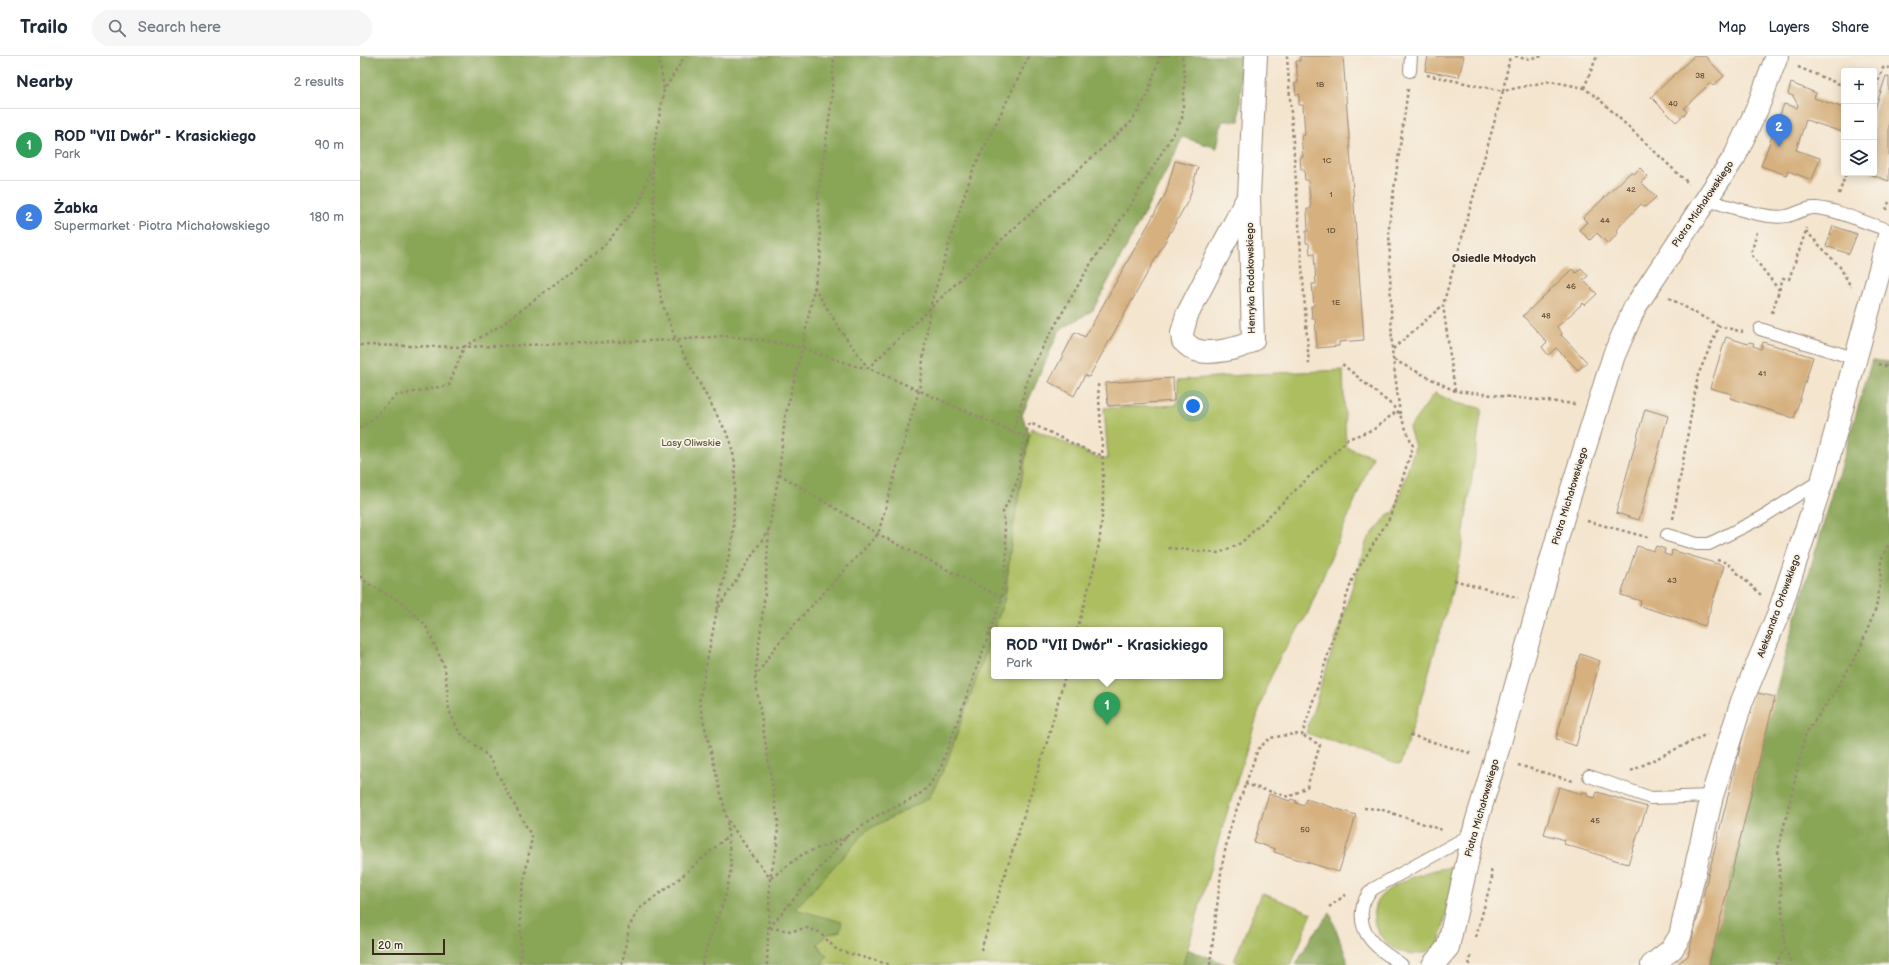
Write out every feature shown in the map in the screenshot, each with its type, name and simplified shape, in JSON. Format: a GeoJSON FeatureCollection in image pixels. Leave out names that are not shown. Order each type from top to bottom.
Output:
{"type":"FeatureCollection","features":[{"type":"Feature","properties":{"kind":"street","name":"Henryka Rodakowskiego"},"geometry":{"type":"LineString","coordinates":[[1249,195],[1187,315],[1182,333],[1183,341],[1196,350],[1226,350],[1246,345],[1253,340],[1249,195],[1256,56]]}},
{"type":"Feature","properties":{"kind":"street","name":"Piotra Michałowskiego"},"geometry":{"type":"LineString","coordinates":[[1433,965],[1448,947],[1470,830],[1495,760],[1564,514],[1614,355],[1635,307],[1700,194],[1735,156],[1757,109],[1777,56]]}},
{"type":"Feature","properties":{"kind":"street","name":"Aleksandra Orłowskiego"},"geometry":{"type":"LineString","coordinates":[[1652,965],[1672,949],[1680,936],[1712,796],[1736,719],[1778,612],[1823,478],[1857,359],[1889,236]]}},
{"type":"Feature","properties":{"kind":"lane"},"geometry":{"type":"LineString","coordinates":[[1410,71],[1411,56]]}},
{"type":"Feature","properties":{"kind":"lane"},"geometry":{"type":"LineString","coordinates":[[1700,194],[1761,214],[1772,216],[1787,216],[1807,208],[1831,210],[1889,230]]}},
{"type":"Feature","properties":{"kind":"lane"},"geometry":{"type":"LineString","coordinates":[[1760,329],[1857,359]]}},
{"type":"Feature","properties":{"kind":"lane"},"geometry":{"type":"LineString","coordinates":[[1667,535],[1697,544],[1709,544],[1761,518],[1823,478]]}},
{"type":"Feature","properties":{"kind":"lane"},"geometry":{"type":"LineString","coordinates":[[1589,776],[1651,798],[1712,796]]}},
{"type":"Feature","properties":{"kind":"lane"},"geometry":{"type":"LineString","coordinates":[[1402,965],[1383,952],[1370,939],[1364,927],[1361,908],[1366,895],[1373,888],[1470,830]]}},
{"type":"Feature","properties":{"kind":"path"},"geometry":{"type":"LineString","coordinates":[[659,56],[664,90],[652,167],[655,251],[661,300],[676,340],[730,439],[735,463],[733,537],[699,702],[727,819],[731,869],[725,898],[710,936],[702,965]]}},
{"type":"Feature","properties":{"kind":"path"},"geometry":{"type":"LineString","coordinates":[[664,90],[685,56]]}},
{"type":"Feature","properties":{"kind":"path"},"geometry":{"type":"LineString","coordinates":[[767,965],[770,878],[777,846],[778,821],[755,678],[765,593],[769,529],[779,474],[785,417],[802,348],[821,256],[818,197],[831,106],[834,56]]}},
{"type":"Feature","properties":{"kind":"path"},"geometry":{"type":"LineString","coordinates":[[755,678],[773,650],[792,627],[878,534],[919,390],[930,307],[960,205],[973,170],[1029,56]]}},
{"type":"Feature","properties":{"kind":"path"},"geometry":{"type":"LineString","coordinates":[[868,368],[930,307],[1131,122],[1148,96],[1160,56]]}},
{"type":"Feature","properties":{"kind":"path"},"geometry":{"type":"LineString","coordinates":[[1013,432],[1030,371],[1088,268],[1131,204],[1182,119],[1185,78],[1182,56]]}},
{"type":"Feature","properties":{"kind":"path"},"geometry":{"type":"LineString","coordinates":[[1286,56],[1309,365]]}},
{"type":"Feature","properties":{"kind":"path"},"geometry":{"type":"LineString","coordinates":[[1455,391],[1443,305],[1503,91],[1510,56]]}},
{"type":"Feature","properties":{"kind":"path"},"geometry":{"type":"LineString","coordinates":[[1515,56],[1525,59],[1544,56]]}},
{"type":"Feature","properties":{"kind":"path"},"geometry":{"type":"LineString","coordinates":[[1584,88],[1596,56]]}},
{"type":"Feature","properties":{"kind":"path"},"geometry":{"type":"LineString","coordinates":[[1796,66],[1841,85]]}},
{"type":"Feature","properties":{"kind":"path"},"geometry":{"type":"LineString","coordinates":[[1877,84],[1883,68],[1889,68]]}},
{"type":"Feature","properties":{"kind":"path"},"geometry":{"type":"LineString","coordinates":[[1400,415],[1392,350],[1389,225],[1410,71]]}},
{"type":"Feature","properties":{"kind":"path"},"geometry":{"type":"LineString","coordinates":[[1425,75],[1503,91],[1550,81],[1584,88],[1599,99],[1700,194]]}},
{"type":"Feature","properties":{"kind":"path"},"geometry":{"type":"LineString","coordinates":[[360,429],[373,419],[395,396],[449,385],[464,347],[503,324],[603,247],[639,204],[652,167]]}},
{"type":"Feature","properties":{"kind":"path"},"geometry":{"type":"LineString","coordinates":[[1665,295],[1719,326],[1751,334],[1760,329],[1770,317],[1783,278],[1789,279],[1815,208]]}},
{"type":"Feature","properties":{"kind":"path"},"geometry":{"type":"LineString","coordinates":[[1761,214],[1751,254],[1779,290]]}},
{"type":"Feature","properties":{"kind":"path"},"geometry":{"type":"LineString","coordinates":[[1806,231],[1840,267],[1852,290]]}},
{"type":"Feature","properties":{"kind":"path"},"geometry":{"type":"LineString","coordinates":[[814,287],[841,331],[868,368]]}},
{"type":"Feature","properties":{"kind":"path"},"geometry":{"type":"LineString","coordinates":[[1392,350],[1443,305]]}},
{"type":"Feature","properties":{"kind":"path"},"geometry":{"type":"LineString","coordinates":[[1585,520],[1658,540],[1667,535],[1672,521],[1698,375],[1719,326]]}},
{"type":"Feature","properties":{"kind":"path"},"geometry":{"type":"LineString","coordinates":[[360,345],[464,347],[676,340],[724,336],[764,340],[802,348],[855,366],[868,368],[1024,437]]}},
{"type":"Feature","properties":{"kind":"path"},"geometry":{"type":"LineString","coordinates":[[1394,360],[1455,391],[1582,405]]}},
{"type":"Feature","properties":{"kind":"path"},"geometry":{"type":"LineString","coordinates":[[1302,735],[1353,577],[1390,517],[1413,446],[1400,415],[1393,406],[1342,364]]}},
{"type":"Feature","properties":{"kind":"path"},"geometry":{"type":"LineString","coordinates":[[1078,627],[1099,543],[1102,505],[1102,455],[1098,384]]}},
{"type":"Feature","properties":{"kind":"path"},"geometry":{"type":"LineString","coordinates":[[1168,548],[1219,553],[1241,544],[1348,439],[1374,429],[1397,411]]}},
{"type":"Feature","properties":{"kind":"path"},"geometry":{"type":"LineString","coordinates":[[992,627],[1002,598],[1007,552],[1003,512],[1017,482],[1024,437],[1030,424],[1095,454],[1102,455]]}},
{"type":"Feature","properties":{"kind":"path"},"geometry":{"type":"LineString","coordinates":[[779,474],[878,534],[1002,598]]}},
{"type":"Feature","properties":{"kind":"path"},"geometry":{"type":"LineString","coordinates":[[717,610],[769,529]]}},
{"type":"Feature","properties":{"kind":"path"},"geometry":{"type":"LineString","coordinates":[[1792,965],[1785,948],[1778,851],[1806,733],[1834,694],[1859,651],[1876,608],[1880,584],[1881,560],[1889,544]]}},
{"type":"Feature","properties":{"kind":"path"},"geometry":{"type":"LineString","coordinates":[[1713,559],[1727,564],[1778,612]]}},
{"type":"Feature","properties":{"kind":"path"},"geometry":{"type":"LineString","coordinates":[[360,576],[368,583],[401,602],[425,624],[445,668],[449,710],[459,732],[488,756],[532,837],[520,902],[521,956],[519,965]]}},
{"type":"Feature","properties":{"kind":"path"},"geometry":{"type":"LineString","coordinates":[[1454,580],[1500,594]]}},
{"type":"Feature","properties":{"kind":"path"},"geometry":{"type":"LineString","coordinates":[[770,878],[803,854],[847,836],[876,816],[916,797],[928,787],[941,767],[991,628]]}},
{"type":"Feature","properties":{"kind":"path"},"geometry":{"type":"LineString","coordinates":[[981,950],[1047,742],[1064,679]]}},
{"type":"Feature","properties":{"kind":"path"},"geometry":{"type":"LineString","coordinates":[[1495,760],[1514,764],[1596,788],[1736,719]]}},
{"type":"Feature","properties":{"kind":"path"},"geometry":{"type":"LineString","coordinates":[[1210,965],[1222,865],[1230,828],[1245,784],[1258,749],[1270,738],[1294,734],[1302,735],[1320,744],[1307,787],[1289,797],[1245,784]]}},
{"type":"Feature","properties":{"kind":"path"},"geometry":{"type":"LineString","coordinates":[[1410,735],[1460,750]]}},
{"type":"Feature","properties":{"kind":"path"},"geometry":{"type":"LineString","coordinates":[[1364,808],[1380,809],[1470,830]]}},
{"type":"Feature","properties":{"kind":"path"},"geometry":{"type":"LineString","coordinates":[[727,819],[770,878]]}},
{"type":"Feature","properties":{"kind":"path"},"geometry":{"type":"LineString","coordinates":[[622,965],[629,926],[639,909],[680,878],[728,836]]}},
{"type":"Feature","properties":{"kind":"path"},"geometry":{"type":"LineString","coordinates":[[769,928],[847,836]]}},
{"type":"Feature","properties":{"kind":"path"},"geometry":{"type":"LineString","coordinates":[[1475,943],[1492,878],[1491,867]]}},
{"type":"Feature","properties":{"kind":"path"},"geometry":{"type":"LineString","coordinates":[[1329,907],[1343,896]]}},
{"type":"Feature","properties":{"kind":"path"},"geometry":{"type":"LineString","coordinates":[[769,928],[792,931],[807,928],[819,932],[837,950],[891,965]]}},
{"type":"Feature","properties":{"kind":"path"},"geometry":{"type":"LineString","coordinates":[[1775,965],[1785,948]]}},
{"type":"Feature","properties":{"kind":"path"},"geometry":{"type":"LineString","coordinates":[[1469,965],[1473,950]]}},
{"type":"Feature","properties":{"kind":"green space","name":"Lasy Oliwskie"},"geometry":{"type":"Polygon","coordinates":[[[360,56],[1243,56],[1239,121],[1222,121],[1217,148],[1182,137],[1174,157],[1093,310],[1059,331],[1022,415],[1029,433],[1012,534],[1005,598],[995,627],[991,627],[991,638],[947,762],[929,798],[867,830],[795,909],[842,922],[840,931],[828,934],[817,944],[827,956],[821,965],[360,965],[360,56]]]}},
{"type":"Feature","properties":{"kind":"green space"},"geometry":{"type":"Polygon","coordinates":[[[1872,360],[1889,362],[1889,965],[1709,965],[1786,651],[1872,360]]]}},
{"type":"Feature","properties":{"kind":"green space"},"geometry":{"type":"Polygon","coordinates":[[[1343,370],[1346,447],[1373,457],[1307,615],[1280,657],[1266,688],[1217,845],[1183,965],[821,965],[827,956],[817,944],[828,934],[840,931],[795,909],[867,830],[929,798],[991,635],[991,679],[1223,679],[1223,627],[994,627],[1005,598],[1012,534],[1031,428],[1097,457],[1108,459],[1104,408],[1177,405],[1178,380],[1256,374],[1343,370]]]}},
{"type":"Feature","properties":{"kind":"green space"},"geometry":{"type":"Polygon","coordinates":[[[1435,393],[1456,403],[1482,408],[1459,566],[1416,717],[1400,765],[1306,733],[1367,540],[1390,513],[1394,513],[1415,447],[1409,428],[1435,393]]]}},
{"type":"Feature","properties":{"kind":"green space"},"geometry":{"type":"Polygon","coordinates":[[[1452,867],[1457,869],[1439,944],[1428,951],[1415,954],[1405,953],[1395,949],[1387,943],[1380,935],[1374,916],[1375,906],[1379,898],[1387,891],[1408,879],[1420,874],[1452,867]]]}},
{"type":"Feature","properties":{"kind":"green space"},"geometry":{"type":"Polygon","coordinates":[[[1261,893],[1312,913],[1291,965],[1245,965],[1234,961],[1261,893]]]}},
{"type":"Feature","properties":{"kind":"green space"},"geometry":{"type":"Polygon","coordinates":[[[1330,913],[1347,959],[1347,965],[1296,965],[1310,939],[1330,913]]]}},
{"type":"Feature","properties":{"kind":"green space"},"geometry":{"type":"Polygon","coordinates":[[[1187,949],[1228,965],[1183,965],[1187,949]]]}},
{"type":"Feature","properties":{"kind":"building"},"geometry":{"type":"Polygon","coordinates":[[[1300,56],[1343,56],[1364,340],[1339,342],[1339,346],[1317,348],[1315,318],[1312,318],[1311,306],[1314,306],[1312,284],[1316,284],[1314,253],[1310,254],[1309,243],[1306,243],[1306,231],[1308,231],[1307,209],[1311,209],[1308,180],[1305,180],[1304,169],[1301,169],[1300,157],[1303,157],[1301,136],[1305,135],[1303,105],[1299,105],[1299,94],[1296,95],[1295,83],[1298,83],[1296,61],[1300,61],[1300,56]]]}},
{"type":"Feature","properties":{"kind":"building"},"geometry":{"type":"Polygon","coordinates":[[[1428,56],[1464,56],[1459,77],[1425,71],[1428,56]]]}},
{"type":"Feature","properties":{"kind":"building"},"geometry":{"type":"Polygon","coordinates":[[[1694,56],[1705,56],[1724,76],[1713,86],[1710,83],[1684,108],[1687,112],[1676,122],[1651,97],[1694,56]]]}},
{"type":"Feature","properties":{"kind":"building"},"geometry":{"type":"Polygon","coordinates":[[[1886,76],[1889,77],[1889,181],[1875,176],[1877,176],[1877,103],[1886,76]]]}},
{"type":"Feature","properties":{"kind":"building"},"geometry":{"type":"Polygon","coordinates":[[[1791,83],[1816,93],[1814,98],[1841,107],[1841,132],[1806,120],[1796,150],[1820,158],[1812,180],[1788,171],[1786,175],[1761,166],[1784,104],[1797,108],[1798,105],[1793,96],[1788,94],[1791,83]]]}},
{"type":"Feature","properties":{"kind":"building"},"geometry":{"type":"Polygon","coordinates":[[[1175,161],[1198,167],[1189,199],[1089,377],[1085,375],[1074,396],[1049,382],[1075,332],[1085,337],[1166,193],[1175,161]]]}},
{"type":"Feature","properties":{"kind":"building"},"geometry":{"type":"Polygon","coordinates":[[[1640,168],[1648,176],[1641,182],[1656,197],[1645,207],[1641,204],[1616,230],[1618,233],[1608,244],[1597,233],[1590,240],[1579,230],[1587,222],[1583,218],[1631,172],[1634,174],[1640,168]]]}},
{"type":"Feature","properties":{"kind":"building"},"geometry":{"type":"Polygon","coordinates":[[[1833,226],[1857,234],[1849,254],[1826,246],[1833,226]]]}},
{"type":"Feature","properties":{"kind":"building"},"geometry":{"type":"Polygon","coordinates":[[[1581,268],[1588,276],[1583,280],[1597,294],[1585,305],[1583,303],[1557,327],[1562,333],[1561,335],[1587,362],[1578,370],[1556,348],[1548,355],[1542,347],[1547,342],[1523,316],[1572,269],[1576,273],[1581,268]]]}},
{"type":"Feature","properties":{"kind":"building"},"geometry":{"type":"Polygon","coordinates":[[[1726,337],[1748,344],[1749,342],[1754,343],[1753,346],[1761,349],[1763,342],[1813,357],[1794,418],[1730,398],[1732,394],[1710,388],[1726,337]]]}},
{"type":"Feature","properties":{"kind":"building"},"geometry":{"type":"Polygon","coordinates":[[[1173,378],[1174,401],[1108,406],[1106,383],[1173,378]]]}},
{"type":"Feature","properties":{"kind":"building"},"geometry":{"type":"Polygon","coordinates":[[[1645,409],[1668,416],[1639,520],[1616,513],[1645,409]]]}},
{"type":"Feature","properties":{"kind":"building"},"geometry":{"type":"Polygon","coordinates":[[[1637,546],[1654,551],[1656,546],[1665,549],[1664,554],[1671,556],[1672,550],[1724,566],[1705,626],[1640,606],[1641,601],[1621,595],[1637,546]]]}},
{"type":"Feature","properties":{"kind":"building"},"geometry":{"type":"Polygon","coordinates":[[[1580,654],[1600,661],[1576,746],[1556,739],[1580,654]]]}},
{"type":"Feature","properties":{"kind":"building"},"geometry":{"type":"Polygon","coordinates":[[[1754,692],[1775,697],[1709,965],[1676,965],[1688,956],[1754,692]]]}},
{"type":"Feature","properties":{"kind":"building"},"geometry":{"type":"Polygon","coordinates":[[[1559,787],[1581,794],[1582,792],[1588,793],[1587,796],[1595,798],[1597,792],[1647,807],[1628,864],[1564,844],[1565,840],[1544,834],[1559,787]]]}},
{"type":"Feature","properties":{"kind":"building"},"geometry":{"type":"Polygon","coordinates":[[[1269,794],[1290,801],[1291,799],[1297,801],[1296,803],[1304,806],[1306,799],[1356,815],[1339,872],[1274,852],[1275,849],[1254,842],[1269,794]]]}},
{"type":"Feature","properties":{"kind":"place","name":"Żabka"},"geometry":{"type":"Point","coordinates":[1779,147]}},
{"type":"Feature","properties":{"kind":"place","name":"ROD \"VII Dwór\" - Krasickiego"},"geometry":{"type":"Point","coordinates":[1107,725]}},
{"type":"Feature","properties":{"kind":"district","name":"Osiedle Młodych"},"geometry":{"type":"Point","coordinates":[1494,258]}}]}
